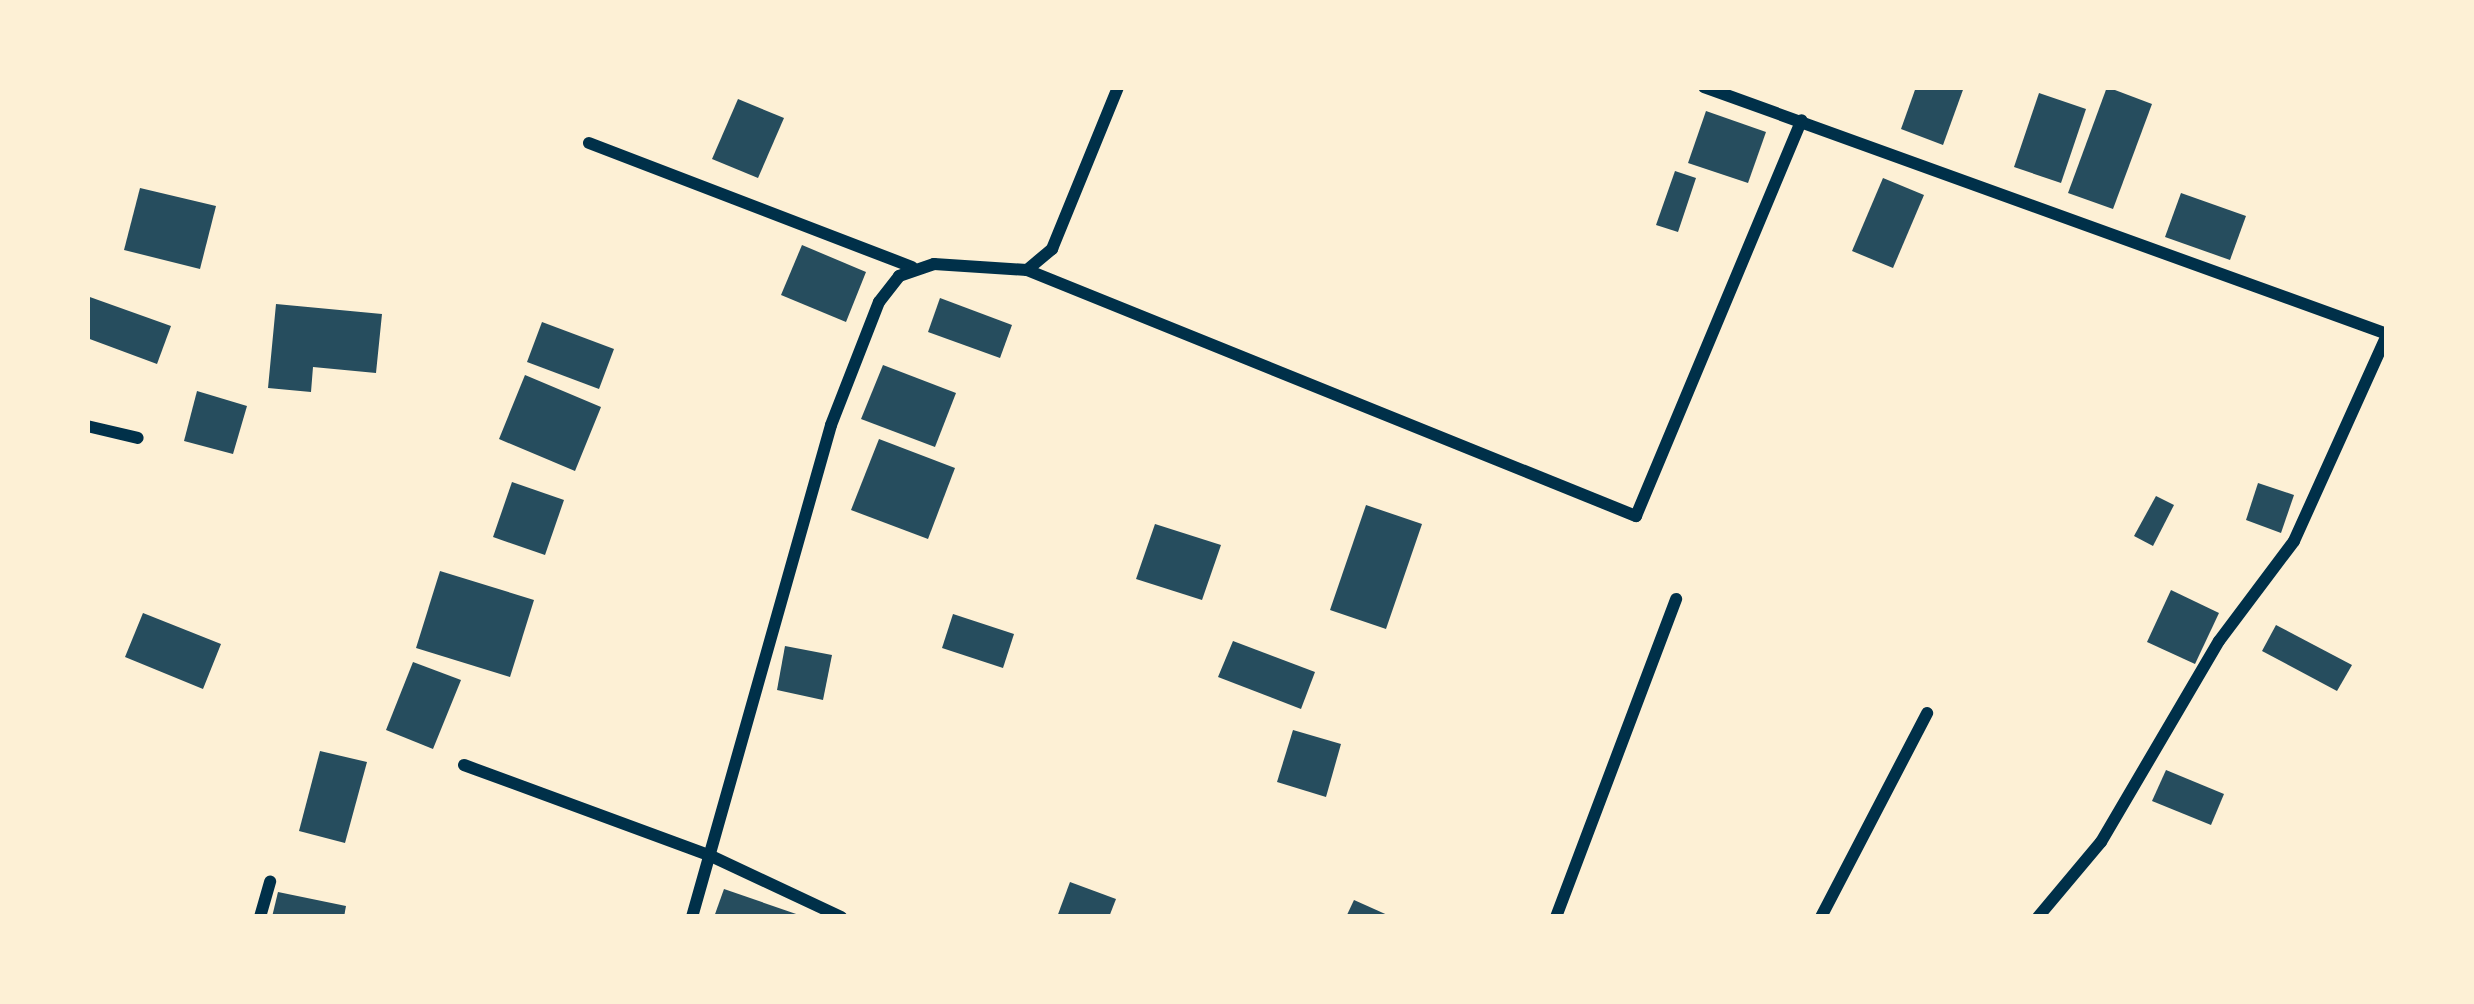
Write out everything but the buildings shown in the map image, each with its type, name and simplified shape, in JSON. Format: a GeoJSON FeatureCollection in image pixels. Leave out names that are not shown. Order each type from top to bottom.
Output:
{"type":"FeatureCollection","features":[{"type":"Feature","properties":{"kind":"street"},"geometry":{"type":"LineString","coordinates":[[1027,270],[1052,249],[1118,87]]}},
{"type":"Feature","properties":{"kind":"street"},"geometry":{"type":"LineString","coordinates":[[1704,87],[2387,334],[2294,541],[2219,641],[2101,842],[2038,917]]}},
{"type":"Feature","properties":{"kind":"street"},"geometry":{"type":"LineString","coordinates":[[590,142],[912,267],[1027,270],[1636,516],[1802,120]]}},
{"type":"Feature","properties":{"kind":"street"},"geometry":{"type":"LineString","coordinates":[[692,917],[831,424],[879,302],[912,267]]}},
{"type":"Feature","properties":{"kind":"street"},"geometry":{"type":"LineString","coordinates":[[87,426],[138,438]]}},
{"type":"Feature","properties":{"kind":"street"},"geometry":{"type":"LineString","coordinates":[[1556,917],[1676,599]]}},
{"type":"Feature","properties":{"kind":"street"},"geometry":{"type":"LineString","coordinates":[[1821,917],[1927,713]]}},
{"type":"Feature","properties":{"kind":"street"},"geometry":{"type":"LineString","coordinates":[[464,765],[711,856],[842,917]]}},
{"type":"Feature","properties":{"kind":"street"},"geometry":{"type":"LineString","coordinates":[[260,917],[270,881]]}}]}
